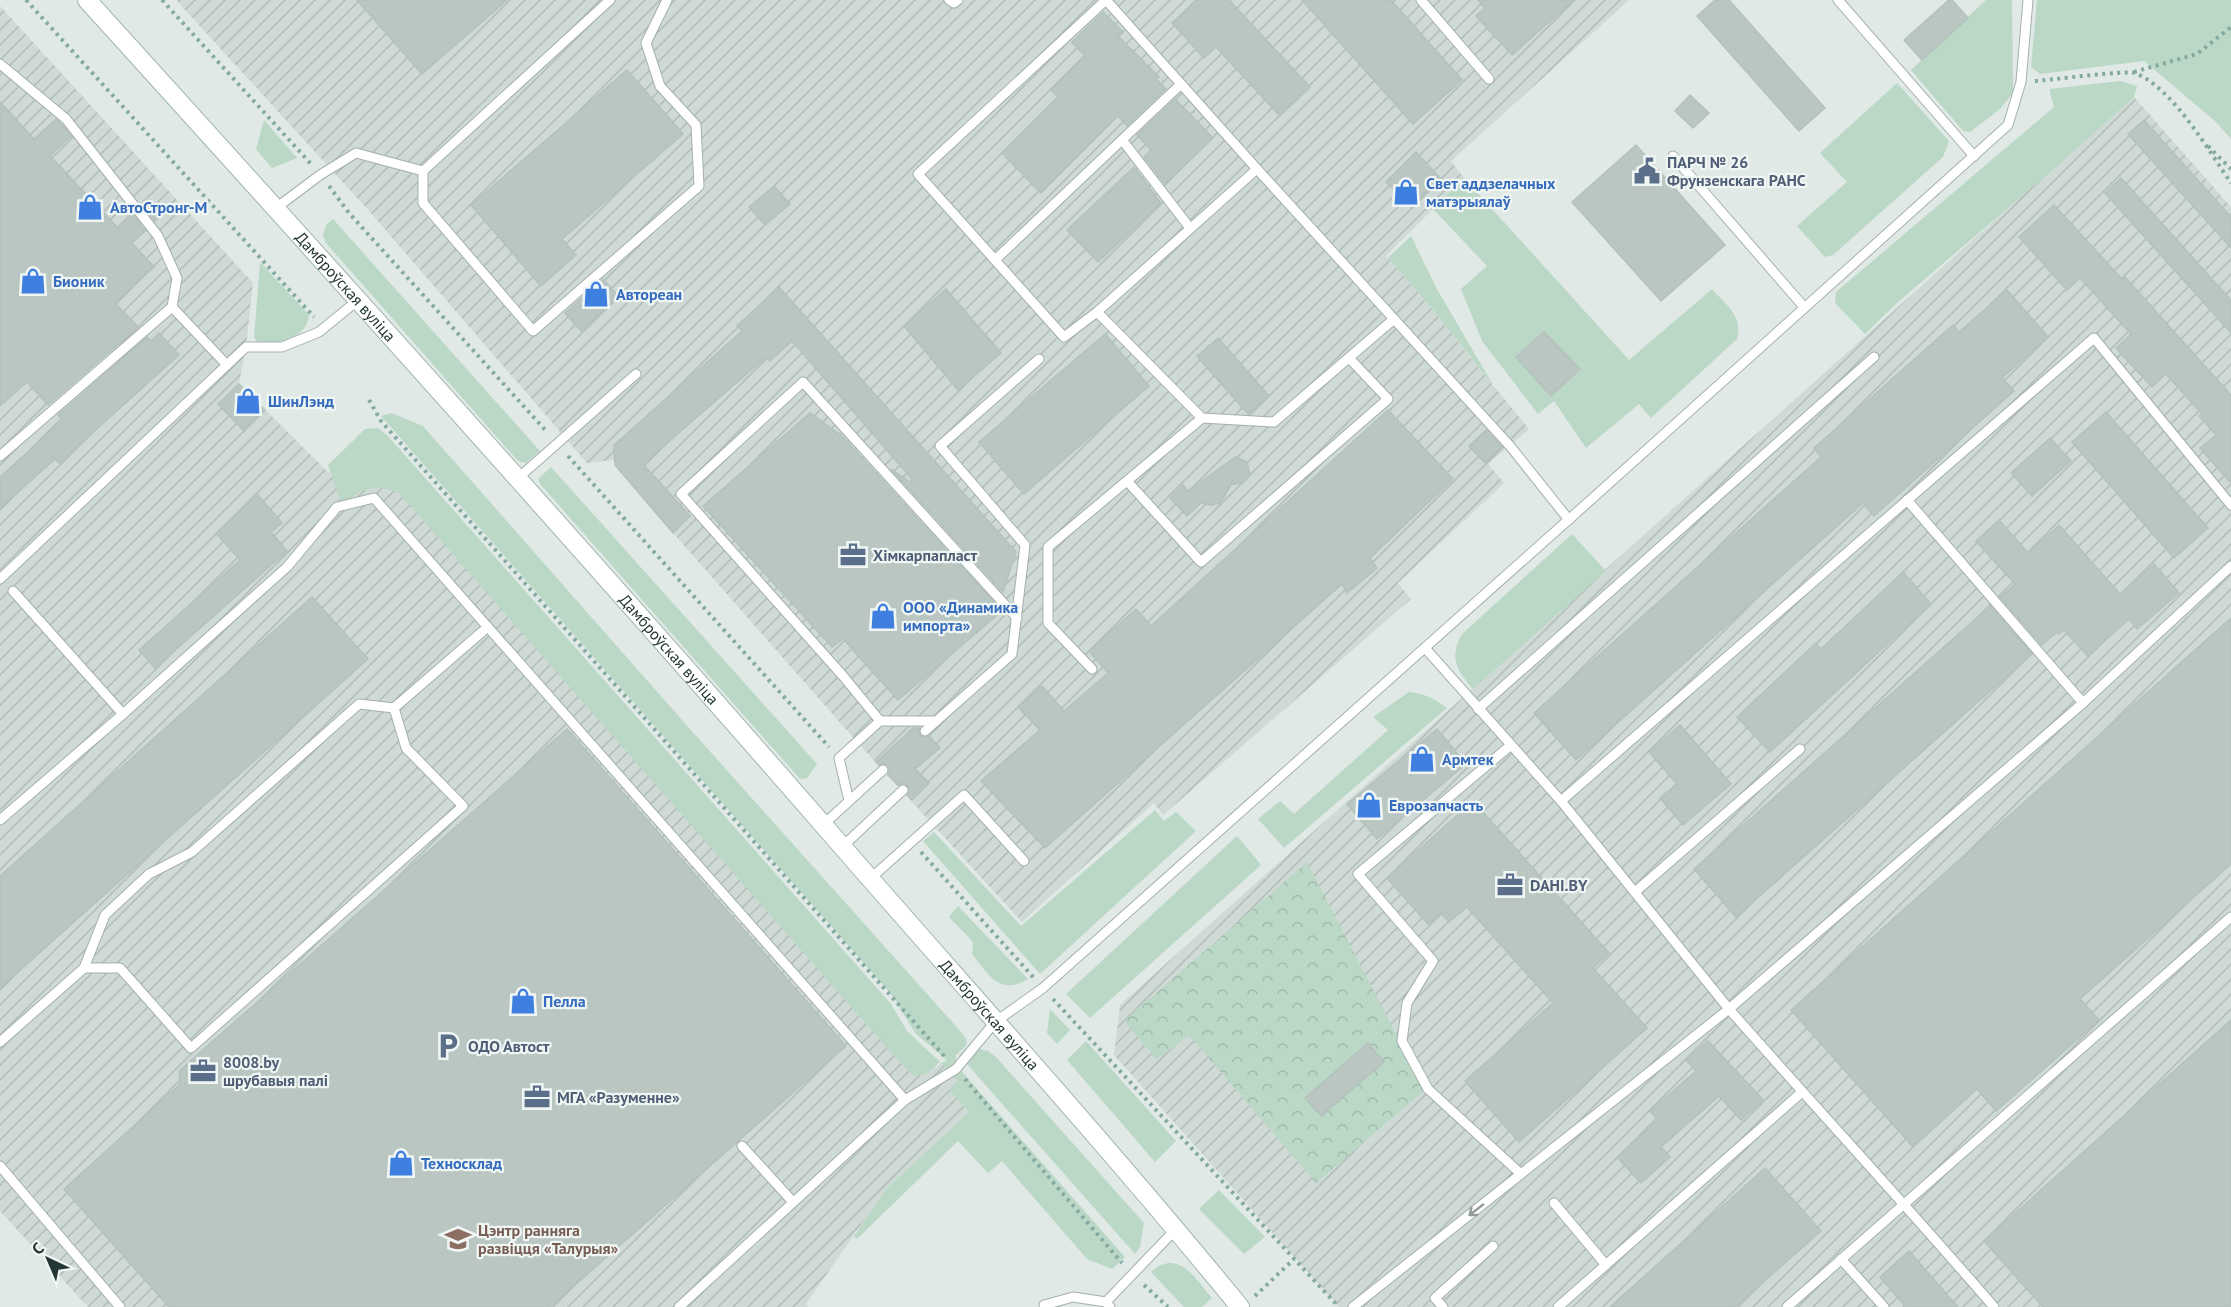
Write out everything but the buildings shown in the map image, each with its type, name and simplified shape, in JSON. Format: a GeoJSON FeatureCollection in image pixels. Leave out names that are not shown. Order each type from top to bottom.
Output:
{"type":"FeatureCollection","features":[{"type":"Feature","properties":{"kind":"street","name":"Дамброўская вуліца"},"geometry":{"type":"LineString","coordinates":[[87,0],[276,208],[871,878],[1176,1229],[1246,1303]]}},
{"type":"Feature","properties":{"kind":"lane"},"geometry":{"type":"LineString","coordinates":[[610,0],[423,171],[423,203],[533,331],[699,186],[696,125],[660,86],[646,43],[667,0]]}},
{"type":"Feature","properties":{"kind":"lane"},"geometry":{"type":"LineString","coordinates":[[949,0],[954,3],[958,0]]}},
{"type":"Feature","properties":{"kind":"lane"},"geometry":{"type":"LineString","coordinates":[[1257,169],[1097,312],[1064,337],[918,174],[1106,0],[1523,460],[1569,520]]}},
{"type":"Feature","properties":{"kind":"lane"},"geometry":{"type":"LineString","coordinates":[[1420,0],[1490,79]]}},
{"type":"Feature","properties":{"kind":"lane"},"geometry":{"type":"LineString","coordinates":[[1838,0],[1974,156]]}},
{"type":"Feature","properties":{"kind":"lane"},"geometry":{"type":"LineString","coordinates":[[679,1307],[905,1100],[956,1069],[995,1022],[1043,988],[2008,125],[2020,82],[2028,0]]}},
{"type":"Feature","properties":{"kind":"lane"},"geometry":{"type":"LineString","coordinates":[[0,64],[66,119],[158,236],[177,278],[172,308],[0,456]]}},
{"type":"Feature","properties":{"kind":"lane"},"geometry":{"type":"LineString","coordinates":[[995,260],[1181,84]]}},
{"type":"Feature","properties":{"kind":"lane"},"geometry":{"type":"LineString","coordinates":[[1122,141],[1190,228]]}},
{"type":"Feature","properties":{"kind":"lane"},"geometry":{"type":"LineString","coordinates":[[276,208],[320,175],[356,153],[423,171]]}},
{"type":"Feature","properties":{"kind":"lane"},"geometry":{"type":"LineString","coordinates":[[1672,156],[1804,307]]}},
{"type":"Feature","properties":{"kind":"lane"},"geometry":{"type":"LineString","coordinates":[[0,579],[246,347],[282,347],[324,328],[357,301]]}},
{"type":"Feature","properties":{"kind":"lane"},"geometry":{"type":"LineString","coordinates":[[172,308],[227,365]]}},
{"type":"Feature","properties":{"kind":"lane"},"geometry":{"type":"LineString","coordinates":[[1097,312],[1202,418],[1274,422],[1394,319]]}},
{"type":"Feature","properties":{"kind":"lane"},"geometry":{"type":"LineString","coordinates":[[1562,801],[2094,338],[2231,505]]}},
{"type":"Feature","properties":{"kind":"lane"},"geometry":{"type":"LineString","coordinates":[[1478,709],[1874,357]]}},
{"type":"Feature","properties":{"kind":"lane"},"geometry":{"type":"LineString","coordinates":[[1127,481],[1201,562],[1388,399],[1349,358]]}},
{"type":"Feature","properties":{"kind":"lane"},"geometry":{"type":"LineString","coordinates":[[925,731],[1012,654],[1025,545],[940,447],[1039,359]]}},
{"type":"Feature","properties":{"kind":"lane"},"geometry":{"type":"LineString","coordinates":[[517,479],[636,374]]}},
{"type":"Feature","properties":{"kind":"lane"},"geometry":{"type":"LineString","coordinates":[[880,721],[843,676],[681,494],[803,382],[1017,618]]}},
{"type":"Feature","properties":{"kind":"lane"},"geometry":{"type":"LineString","coordinates":[[1092,669],[1048,623],[1048,547],[1202,418]]}},
{"type":"Feature","properties":{"kind":"lane"},"geometry":{"type":"LineString","coordinates":[[0,820],[123,714],[287,567],[337,507],[374,498],[905,1100]]}},
{"type":"Feature","properties":{"kind":"lane"},"geometry":{"type":"LineString","coordinates":[[1907,500],[2083,703]]}},
{"type":"Feature","properties":{"kind":"lane"},"geometry":{"type":"LineString","coordinates":[[1353,1307],[1729,1009],[2083,703],[2231,566]]}},
{"type":"Feature","properties":{"kind":"lane"},"geometry":{"type":"LineString","coordinates":[[14,591],[123,714]]}},
{"type":"Feature","properties":{"kind":"lane"},"geometry":{"type":"LineString","coordinates":[[0,1042],[84,968],[105,915],[149,874],[192,852],[360,704],[394,708],[483,631]]}},
{"type":"Feature","properties":{"kind":"lane"},"geometry":{"type":"LineString","coordinates":[[1425,648],[1562,801],[1729,1009],[1905,1203],[1994,1307]]}},
{"type":"Feature","properties":{"kind":"lane"},"geometry":{"type":"LineString","coordinates":[[84,968],[120,968],[191,1048],[463,806],[406,748],[394,708]]}},
{"type":"Feature","properties":{"kind":"lane"},"geometry":{"type":"LineString","coordinates":[[849,801],[839,758],[880,721],[936,721]]}},
{"type":"Feature","properties":{"kind":"lane"},"geometry":{"type":"LineString","coordinates":[[1511,745],[1358,874],[1433,961],[1407,1003],[1402,1041],[1428,1089],[1521,1174]]}},
{"type":"Feature","properties":{"kind":"lane"},"geometry":{"type":"LineString","coordinates":[[1635,892],[1800,749]]}},
{"type":"Feature","properties":{"kind":"lane"},"geometry":{"type":"LineString","coordinates":[[823,825],[883,770]]}},
{"type":"Feature","properties":{"kind":"lane"},"geometry":{"type":"LineString","coordinates":[[842,847],[903,790]]}},
{"type":"Feature","properties":{"kind":"lane"},"geometry":{"type":"LineString","coordinates":[[871,878],[964,795],[1024,861]]}},
{"type":"Feature","properties":{"kind":"lane"},"geometry":{"type":"LineString","coordinates":[[1787,1307],[2231,917]]}},
{"type":"Feature","properties":{"kind":"lane"},"geometry":{"type":"LineString","coordinates":[[1558,1307],[1802,1092]]}},
{"type":"Feature","properties":{"kind":"lane"},"geometry":{"type":"LineString","coordinates":[[742,1146],[794,1202]]}},
{"type":"Feature","properties":{"kind":"lane"},"geometry":{"type":"LineString","coordinates":[[0,1166],[120,1307]]}},
{"type":"Feature","properties":{"kind":"lane"},"geometry":{"type":"LineString","coordinates":[[1554,1203],[1606,1265]]}},
{"type":"Feature","properties":{"kind":"lane"},"geometry":{"type":"LineString","coordinates":[[1044,1305],[1073,1297],[1108,1304],[1176,1229]]}},
{"type":"Feature","properties":{"kind":"lane"},"geometry":{"type":"LineString","coordinates":[[1443,1307],[1435,1298],[1492,1246]]}},
{"type":"Feature","properties":{"kind":"lane"},"geometry":{"type":"LineString","coordinates":[[1841,1259],[1884,1307]]}},
{"type":"Feature","properties":{"kind":"path"},"geometry":{"type":"LineString","coordinates":[[26,0],[324,328]]}},
{"type":"Feature","properties":{"kind":"path"},"geometry":{"type":"LineString","coordinates":[[162,0],[320,175],[349,213],[839,758]]}},
{"type":"Feature","properties":{"kind":"path"},"geometry":{"type":"LineString","coordinates":[[2020,82],[2134,72],[2197,54],[2231,27]]}},
{"type":"Feature","properties":{"kind":"path"},"geometry":{"type":"LineString","coordinates":[[2134,72],[2161,89],[2231,183]]}},
{"type":"Feature","properties":{"kind":"path"},"geometry":{"type":"LineString","coordinates":[[2201,140],[2231,169]]}},
{"type":"Feature","properties":{"kind":"path"},"geometry":{"type":"LineString","coordinates":[[369,400],[381,421],[956,1069],[1133,1275],[1168,1307]]}},
{"type":"Feature","properties":{"kind":"path"},"geometry":{"type":"LineString","coordinates":[[912,841],[1043,988],[1339,1307]]}},
{"type":"Feature","properties":{"kind":"path"},"geometry":{"type":"LineString","coordinates":[[1246,1303],[1294,1259]]}},
{"type":"Feature","properties":{"kind":"shaded area"},"geometry":{"type":"Polygon","coordinates":[[[176,0],[1629,0],[1451,161],[1464,178],[1386,256],[1435,312],[1529,429],[1488,464],[1504,483],[1398,583],[1411,599],[1163,815],[1154,803],[1022,922],[858,743],[673,533],[615,465],[614,460],[587,463],[370,212],[176,0]]]}},
{"type":"Feature","properties":{"kind":"shaded area"},"geometry":{"type":"Polygon","coordinates":[[[0,6],[253,283],[246,347],[239,384],[329,473],[378,427],[715,808],[936,1068],[941,1063],[958,1082],[950,1090],[969,1112],[886,1189],[806,1304],[808,1307],[88,1307],[0,1211],[0,6]]]}},
{"type":"Feature","properties":{"kind":"shaded area"},"geometry":{"type":"Polygon","coordinates":[[[2134,97],[2231,207],[2231,1307],[1339,1307],[1114,1055],[1120,1005],[2134,97]]]}},
{"type":"Feature","properties":{"kind":"green space"},"geometry":{"type":"Polygon","coordinates":[[[1986,0],[2012,0],[2013,93],[1999,110],[1970,132],[1963,131],[1911,70],[1986,0]]]}},
{"type":"Feature","properties":{"kind":"green space"},"geometry":{"type":"Polygon","coordinates":[[[2037,0],[2231,0],[2231,139],[2216,122],[2144,61],[2040,74],[2031,67],[2037,0]]]}},
{"type":"Feature","properties":{"kind":"green space"},"geometry":{"type":"Polygon","coordinates":[[[2120,81],[2137,86],[2134,97],[1898,302],[1865,334],[1836,304],[1836,292],[2054,107],[2050,89],[2120,81]]]}},
{"type":"Feature","properties":{"kind":"green space"},"geometry":{"type":"Polygon","coordinates":[[[1897,83],[1949,141],[1943,157],[1833,255],[1825,257],[1797,226],[1847,182],[1820,153],[1897,83]]]}},
{"type":"Feature","properties":{"kind":"green space"},"geometry":{"type":"Polygon","coordinates":[[[264,120],[297,158],[272,168],[256,149],[264,120]]]}},
{"type":"Feature","properties":{"kind":"green space"},"geometry":{"type":"Polygon","coordinates":[[[1464,178],[1629,360],[1712,289],[1732,311],[1738,323],[1737,339],[1651,418],[1639,404],[1586,448],[1554,401],[1538,414],[1482,341],[1461,289],[1487,266],[1433,209],[1464,178]]]}},
{"type":"Feature","properties":{"kind":"green space"},"geometry":{"type":"Polygon","coordinates":[[[333,219],[540,451],[526,463],[518,461],[326,243],[323,235],[326,225],[333,219]]]}},
{"type":"Feature","properties":{"kind":"green space"},"geometry":{"type":"Polygon","coordinates":[[[1411,236],[1437,289],[1493,385],[1388,258],[1411,236]]]}},
{"type":"Feature","properties":{"kind":"green space"},"geometry":{"type":"Polygon","coordinates":[[[260,262],[309,315],[303,329],[292,338],[261,345],[254,338],[260,262]]]}},
{"type":"Feature","properties":{"kind":"green space"},"geometry":{"type":"Polygon","coordinates":[[[391,413],[423,426],[962,1033],[967,1040],[966,1046],[956,1055],[956,1065],[1125,1257],[1112,1269],[1087,1259],[1002,1161],[988,1173],[958,1141],[857,1239],[854,1236],[886,1189],[969,1112],[949,1090],[958,1082],[941,1063],[947,1060],[916,1034],[891,994],[381,416],[391,413]]]}},
{"type":"Feature","properties":{"kind":"green space"},"geometry":{"type":"Polygon","coordinates":[[[377,428],[387,435],[891,1004],[907,1031],[940,1062],[926,1074],[914,1076],[896,1058],[399,493],[382,488],[369,489],[356,494],[342,504],[328,465],[365,429],[377,428]]]}},
{"type":"Feature","properties":{"kind":"green space"},"geometry":{"type":"Polygon","coordinates":[[[551,467],[817,764],[807,778],[800,779],[541,485],[538,479],[551,467]]]}},
{"type":"Feature","properties":{"kind":"green space"},"geometry":{"type":"Polygon","coordinates":[[[1572,534],[1606,571],[1473,689],[1462,676],[1456,663],[1456,650],[1462,634],[1572,534]]]}},
{"type":"Feature","properties":{"kind":"green space"},"geometry":{"type":"Polygon","coordinates":[[[1409,692],[1429,697],[1447,708],[1284,848],[1258,819],[1280,801],[1294,814],[1388,730],[1373,717],[1409,692]]]}},
{"type":"Feature","properties":{"kind":"green space"},"geometry":{"type":"Polygon","coordinates":[[[1155,810],[1164,821],[1176,812],[1196,831],[1040,974],[923,841],[934,832],[1021,926],[1155,810]]]}},
{"type":"Feature","properties":{"kind":"green space"},"geometry":{"type":"Polygon","coordinates":[[[1237,836],[1261,865],[1090,1018],[1066,994],[1237,836]]]}},
{"type":"Feature","properties":{"kind":"green space"},"geometry":{"type":"Polygon","coordinates":[[[1307,862],[1425,1090],[1316,1183],[1189,1035],[1157,1060],[1124,1021],[1307,862]]]}},
{"type":"Feature","properties":{"kind":"green space"},"geometry":{"type":"Polygon","coordinates":[[[958,906],[1028,979],[1009,985],[1002,984],[990,976],[972,954],[973,942],[949,917],[958,906]]]}},
{"type":"Feature","properties":{"kind":"green space"},"geometry":{"type":"Polygon","coordinates":[[[1050,1009],[1070,1030],[1057,1044],[1047,1033],[1050,1009]]]}},
{"type":"Feature","properties":{"kind":"green space"},"geometry":{"type":"Polygon","coordinates":[[[1086,1041],[1176,1141],[1155,1162],[1067,1060],[1086,1041]]]}},
{"type":"Feature","properties":{"kind":"green space"},"geometry":{"type":"Polygon","coordinates":[[[972,1047],[988,1051],[996,1057],[1144,1223],[1140,1247],[1135,1254],[959,1055],[966,1048],[972,1047]]]}},
{"type":"Feature","properties":{"kind":"green space"},"geometry":{"type":"Polygon","coordinates":[[[1219,1190],[1265,1237],[1244,1254],[1199,1209],[1219,1190]]]}},
{"type":"Feature","properties":{"kind":"green space"},"geometry":{"type":"Polygon","coordinates":[[[1175,1263],[1187,1270],[1212,1298],[1202,1307],[1184,1307],[1151,1272],[1158,1266],[1175,1263]]]}},
{"type":"Feature","properties":{"kind":"place","name":"ПАРЧ № 26 Фрунзенскага РАНС"},"geometry":{"type":"Point","coordinates":[1647,171]}},
{"type":"Feature","properties":{"kind":"place","name":"Свет аддзелачных матэрыялаў"},"geometry":{"type":"Point","coordinates":[1406,192]}},
{"type":"Feature","properties":{"kind":"place","name":"АвтоСтронг-М"},"geometry":{"type":"Point","coordinates":[90,207]}},
{"type":"Feature","properties":{"kind":"place","name":"Бионик"},"geometry":{"type":"Point","coordinates":[33,281]}},
{"type":"Feature","properties":{"kind":"place","name":"Автореан"},"geometry":{"type":"Point","coordinates":[596,294]}},
{"type":"Feature","properties":{"kind":"place","name":"ШинЛэнд"},"geometry":{"type":"Point","coordinates":[248,401]}},
{"type":"Feature","properties":{"kind":"place","name":"Хімкарпапласт"},"geometry":{"type":"Point","coordinates":[853,555]}},
{"type":"Feature","properties":{"kind":"place","name":"ООО «Динамика импорта»"},"geometry":{"type":"Point","coordinates":[883,616]}},
{"type":"Feature","properties":{"kind":"place","name":"Армтек"},"geometry":{"type":"Point","coordinates":[1422,759]}},
{"type":"Feature","properties":{"kind":"place","name":"Еврозапчасть"},"geometry":{"type":"Point","coordinates":[1369,805]}},
{"type":"Feature","properties":{"kind":"place","name":"DAHI.BY"},"geometry":{"type":"Point","coordinates":[1510,885]}},
{"type":"Feature","properties":{"kind":"place","name":"Пелла"},"geometry":{"type":"Point","coordinates":[523,1001]}},
{"type":"Feature","properties":{"kind":"place","name":"ОДО Автост"},"geometry":{"type":"Point","coordinates":[448,1046]}},
{"type":"Feature","properties":{"kind":"place","name":"8008.by шрубавыя палі"},"geometry":{"type":"Point","coordinates":[203,1071]}},
{"type":"Feature","properties":{"kind":"place","name":"МГА «Разуменне»"},"geometry":{"type":"Point","coordinates":[537,1097]}},
{"type":"Feature","properties":{"kind":"place","name":"Техносклад"},"geometry":{"type":"Point","coordinates":[401,1163]}},
{"type":"Feature","properties":{"kind":"place","name":"Цэнтр ранняга развіцця «Талурыя»"},"geometry":{"type":"Point","coordinates":[458,1239]}}]}
